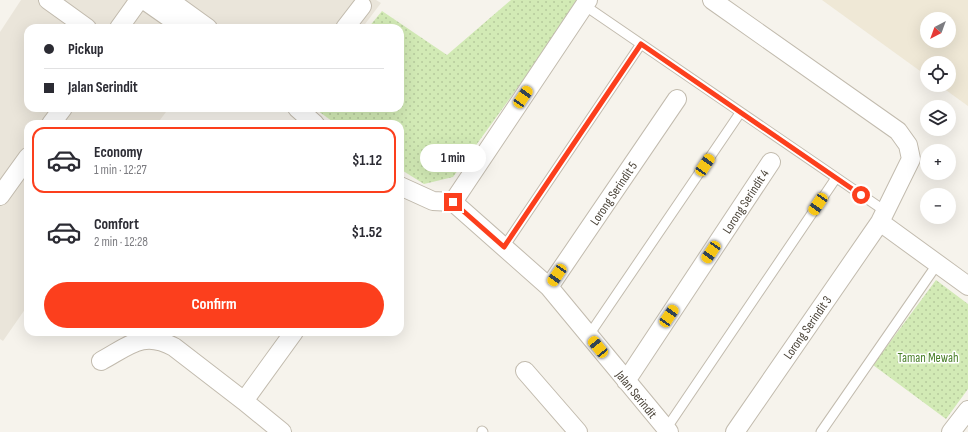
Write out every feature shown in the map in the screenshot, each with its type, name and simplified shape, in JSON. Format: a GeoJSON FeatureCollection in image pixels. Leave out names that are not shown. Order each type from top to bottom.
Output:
{"type":"FeatureCollection","features":[{"type":"Feature","properties":{"kind":"street"},"geometry":{"type":"LineString","coordinates":[[48,0],[81,24]]}},
{"type":"Feature","properties":{"kind":"street"},"geometry":{"type":"LineString","coordinates":[[122,24],[138,0]]}},
{"type":"Feature","properties":{"kind":"street"},"geometry":{"type":"LineString","coordinates":[[144,0],[178,24]]}},
{"type":"Feature","properties":{"kind":"street"},"geometry":{"type":"LineString","coordinates":[[169,0],[202,24]]}},
{"type":"Feature","properties":{"kind":"street","name":"Lorong Serindit 3"},"geometry":{"type":"LineString","coordinates":[[712,0],[898,131],[908,145],[910,159],[882,217],[736,432]]}},
{"type":"Feature","properties":{"kind":"street"},"geometry":{"type":"LineString","coordinates":[[404,189],[433,201],[453,202],[586,3]]}},
{"type":"Feature","properties":{"kind":"street"},"geometry":{"type":"LineString","coordinates":[[348,24],[362,6]]}},
{"type":"Feature","properties":{"kind":"street","name":"Lorong Serindit 5"},"geometry":{"type":"LineString","coordinates":[[549,287],[677,99]]}},
{"type":"Feature","properties":{"kind":"street"},"geometry":{"type":"LineString","coordinates":[[302,112],[310,120]]}},
{"type":"Feature","properties":{"kind":"street"},"geometry":{"type":"LineString","coordinates":[[0,196],[24,162]]}},
{"type":"Feature","properties":{"kind":"street","name":"Lorong Serindit 4"},"geometry":{"type":"LineString","coordinates":[[626,380],[771,162]]}},
{"type":"Feature","properties":{"kind":"street","name":"Jalan Serindit"},"geometry":{"type":"LineString","coordinates":[[453,202],[549,287],[667,430]]}},
{"type":"Feature","properties":{"kind":"street"},"geometry":{"type":"LineString","coordinates":[[882,217],[938,264],[968,286]]}},
{"type":"Feature","properties":{"kind":"street"},"geometry":{"type":"LineString","coordinates":[[244,401],[291,336]]}},
{"type":"Feature","properties":{"kind":"street"},"geometry":{"type":"LineString","coordinates":[[101,361],[139,340],[150,339],[163,341],[174,347],[282,432]]}},
{"type":"Feature","properties":{"kind":"street"},"geometry":{"type":"LineString","coordinates":[[525,371],[578,432]]}},
{"type":"Feature","properties":{"kind":"street"},"geometry":{"type":"LineString","coordinates":[[951,432],[968,410]]}},
{"type":"Feature","properties":{"kind":"lane"},"geometry":{"type":"LineString","coordinates":[[586,3],[641,44],[836,178],[882,217]]}},
{"type":"Feature","properties":{"kind":"lane"},"geometry":{"type":"LineString","coordinates":[[504,247],[641,44]]}},
{"type":"Feature","properties":{"kind":"lane"},"geometry":{"type":"LineString","coordinates":[[589,335],[740,112]]}},
{"type":"Feature","properties":{"kind":"lane"},"geometry":{"type":"LineString","coordinates":[[667,430],[836,178]]}},
{"type":"Feature","properties":{"kind":"lane"},"geometry":{"type":"LineString","coordinates":[[821,432],[938,264]]}},
{"type":"Feature","properties":{"kind":"shaded area"},"geometry":{"type":"Polygon","coordinates":[[[21,0],[376,0],[381,3],[365,24],[24,24],[24,112],[166,112],[160,120],[24,120],[24,311],[3,341],[0,339],[0,32],[21,0]]]}},
{"type":"Feature","properties":{"kind":"shaded area"},"geometry":{"type":"Polygon","coordinates":[[[822,0],[968,0],[968,106],[949,92],[956,92],[956,56],[920,56],[920,71],[822,0]]]}},
{"type":"Feature","properties":{"kind":"green space"},"geometry":{"type":"Polygon","coordinates":[[[511,0],[581,0],[453,177],[424,184],[404,172],[404,120],[330,120],[320,112],[404,112],[404,26],[447,55],[511,0]]]}},
{"type":"Feature","properties":{"kind":"green space"},"geometry":{"type":"Polygon","coordinates":[[[382,11],[401,24],[371,24],[382,11]]]}},
{"type":"Feature","properties":{"kind":"green space","name":"Taman Mewah"},"geometry":{"type":"Polygon","coordinates":[[[936,280],[968,304],[968,389],[946,419],[873,365],[936,280]]]}},
{"type":"Feature","properties":{"kind":"route"},"geometry":{"type":"LineString","coordinates":[[453,202],[504,247],[641,44],[861,195]]}}]}
